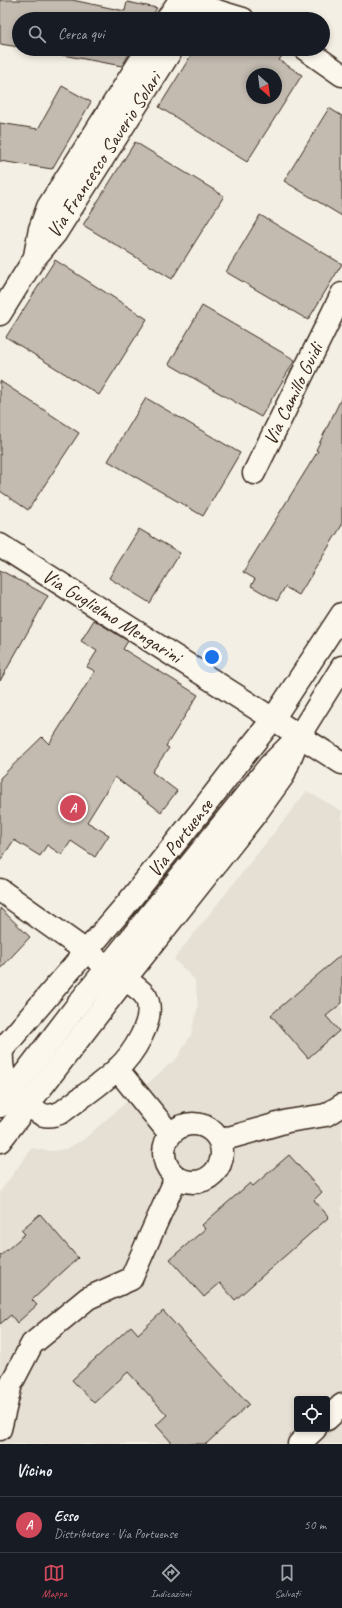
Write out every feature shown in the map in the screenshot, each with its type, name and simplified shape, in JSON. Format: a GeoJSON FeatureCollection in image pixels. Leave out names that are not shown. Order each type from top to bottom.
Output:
{"type":"FeatureCollection","features":[{"type":"Feature","properties":{"kind":"street"},"geometry":{"type":"LineString","coordinates":[[178,12],[188,6],[213,12]]}},
{"type":"Feature","properties":{"kind":"street","name":"Via Francesco Saverio Solari"},"geometry":{"type":"LineString","coordinates":[[34,259],[40,229],[48,207],[144,56]]}},
{"type":"Feature","properties":{"kind":"street","name":"Via Francesco Saverio Solari"},"geometry":{"type":"LineString","coordinates":[[0,314],[34,259],[55,234],[168,56]]}},
{"type":"Feature","properties":{"kind":"street"},"geometry":{"type":"LineString","coordinates":[[315,56],[342,76]]}},
{"type":"Feature","properties":{"kind":"street","name":"Via Camillo Guidi"},"geometry":{"type":"LineString","coordinates":[[254,473],[342,294]]}},
{"type":"Feature","properties":{"kind":"street","name":"Via Guglielmo Mengarini"},"geometry":{"type":"LineString","coordinates":[[0,545],[342,763]]}},
{"type":"Feature","properties":{"kind":"street","name":"Via Portuense"},"geometry":{"type":"LineString","coordinates":[[0,1141],[13,1100],[117,973],[257,812],[283,776],[286,727],[342,614]]}},
{"type":"Feature","properties":{"kind":"street","name":"Via Portuense"},"geometry":{"type":"LineString","coordinates":[[117,973],[145,994],[149,1006],[149,1014],[142,1034],[127,1058],[117,1069],[62,1112],[56,1115],[46,1116],[13,1100],[3,1073],[1,1051],[130,900],[342,667]]}},
{"type":"Feature","properties":{"kind":"street"},"geometry":{"type":"LineString","coordinates":[[0,890],[117,973]]}},
{"type":"Feature","properties":{"kind":"street"},"geometry":{"type":"LineString","coordinates":[[117,1069],[170,1134]]}},
{"type":"Feature","properties":{"kind":"street"},"geometry":{"type":"LineString","coordinates":[[219,1139],[224,1139],[288,1121],[326,1115],[342,1105]]}},
{"type":"Feature","properties":{"kind":"street"},"geometry":{"type":"LineString","coordinates":[[196,1123],[206,1126],[214,1131],[219,1139],[222,1148],[222,1158],[218,1168],[212,1176],[193,1182],[183,1180],[174,1175],[168,1168],[164,1155],[166,1142],[170,1134],[182,1126],[196,1123]]}},
{"type":"Feature","properties":{"kind":"street"},"geometry":{"type":"LineString","coordinates":[[0,1430],[11,1384],[32,1344],[88,1298],[131,1279],[173,1185],[174,1175]]}},
{"type":"Feature","properties":{"kind":"street"},"geometry":{"type":"LineString","coordinates":[[330,1416],[342,1405]]}},
{"type":"Feature","properties":{"kind":"street"},"geometry":{"type":"LineString","coordinates":[[298,1444],[312,1432]]}},
{"type":"Feature","properties":{"kind":"shaded area"},"geometry":{"type":"Polygon","coordinates":[[[307,791],[342,811],[342,1444],[0,1444],[0,1192],[32,1148],[53,1151],[66,1149],[83,1140],[177,1058],[191,1035],[198,1006],[195,980],[174,959],[307,791]]]}},
{"type":"Feature","properties":{"kind":"building"},"geometry":{"type":"Polygon","coordinates":[[[0,0],[72,0],[125,11],[127,2],[157,8],[154,12],[12,12],[12,46],[0,44],[0,0]]]}},
{"type":"Feature","properties":{"kind":"building"},"geometry":{"type":"Polygon","coordinates":[[[68,56],[128,56],[122,66],[68,56]]]}},
{"type":"Feature","properties":{"kind":"building"},"geometry":{"type":"Polygon","coordinates":[[[191,56],[282,56],[279,60],[302,75],[247,162],[159,107],[191,56]]]}},
{"type":"Feature","properties":{"kind":"building"},"geometry":{"type":"Polygon","coordinates":[[[62,86],[91,102],[52,169],[0,161],[0,123],[38,129],[62,86]]]}},
{"type":"Feature","properties":{"kind":"building"},"geometry":{"type":"Polygon","coordinates":[[[329,108],[342,116],[342,216],[284,181],[329,108]]]}},
{"type":"Feature","properties":{"kind":"building"},"geometry":{"type":"Polygon","coordinates":[[[135,142],[224,196],[172,279],[83,225],[135,142]]]}},
{"type":"Feature","properties":{"kind":"building"},"geometry":{"type":"Polygon","coordinates":[[[260,215],[342,264],[308,320],[226,272],[260,215]]]}},
{"type":"Feature","properties":{"kind":"building"},"geometry":{"type":"Polygon","coordinates":[[[55,260],[147,319],[99,395],[6,337],[55,260]]]}},
{"type":"Feature","properties":{"kind":"building"},"geometry":{"type":"Polygon","coordinates":[[[202,306],[295,360],[261,417],[169,364],[202,306]]]}},
{"type":"Feature","properties":{"kind":"building"},"geometry":{"type":"Polygon","coordinates":[[[0,381],[79,433],[28,510],[0,491],[0,381]]]}},
{"type":"Feature","properties":{"kind":"building"},"geometry":{"type":"Polygon","coordinates":[[[342,397],[342,525],[299,595],[285,587],[277,601],[251,586],[255,579],[243,572],[318,451],[316,450],[342,397]]]}},
{"type":"Feature","properties":{"kind":"building"},"geometry":{"type":"Polygon","coordinates":[[[146,398],[240,453],[203,516],[108,461],[146,398]]]}},
{"type":"Feature","properties":{"kind":"building"},"geometry":{"type":"Polygon","coordinates":[[[139,529],[180,553],[150,603],[109,578],[139,529]]]}},
{"type":"Feature","properties":{"kind":"building"},"geometry":{"type":"Polygon","coordinates":[[[0,570],[48,596],[0,681],[0,570]]]}},
{"type":"Feature","properties":{"kind":"building"},"geometry":{"type":"Polygon","coordinates":[[[94,620],[128,641],[123,649],[198,695],[166,746],[169,748],[152,772],[177,791],[161,812],[115,777],[87,822],[109,835],[95,857],[71,841],[62,855],[47,845],[40,856],[14,840],[0,861],[0,778],[42,737],[49,744],[95,671],[87,667],[97,651],[81,641],[94,620]]]}},
{"type":"Feature","properties":{"kind":"building"},"geometry":{"type":"Polygon","coordinates":[[[0,908],[30,937],[0,969],[0,908]]]}},
{"type":"Feature","properties":{"kind":"building"},"geometry":{"type":"Polygon","coordinates":[[[342,954],[342,1003],[326,1016],[339,1031],[308,1058],[271,1015],[342,954]]]}},
{"type":"Feature","properties":{"kind":"building"},"geometry":{"type":"Polygon","coordinates":[[[289,1155],[322,1192],[314,1200],[329,1217],[235,1300],[220,1283],[204,1297],[170,1259],[205,1229],[202,1225],[250,1183],[253,1186],[289,1155]]]}},
{"type":"Feature","properties":{"kind":"building"},"geometry":{"type":"Polygon","coordinates":[[[40,1214],[78,1258],[32,1300],[37,1305],[17,1323],[11,1315],[0,1324],[0,1256],[25,1234],[21,1230],[40,1214]]]}},
{"type":"Feature","properties":{"kind":"building"},"geometry":{"type":"Polygon","coordinates":[[[163,1311],[249,1404],[206,1444],[173,1444],[156,1425],[167,1415],[128,1372],[94,1403],[72,1380],[131,1326],[138,1334],[163,1311]]]}},
{"type":"Feature","properties":{"kind":"place","name":"Esso"},"geometry":{"type":"Point","coordinates":[73,808]}}]}
